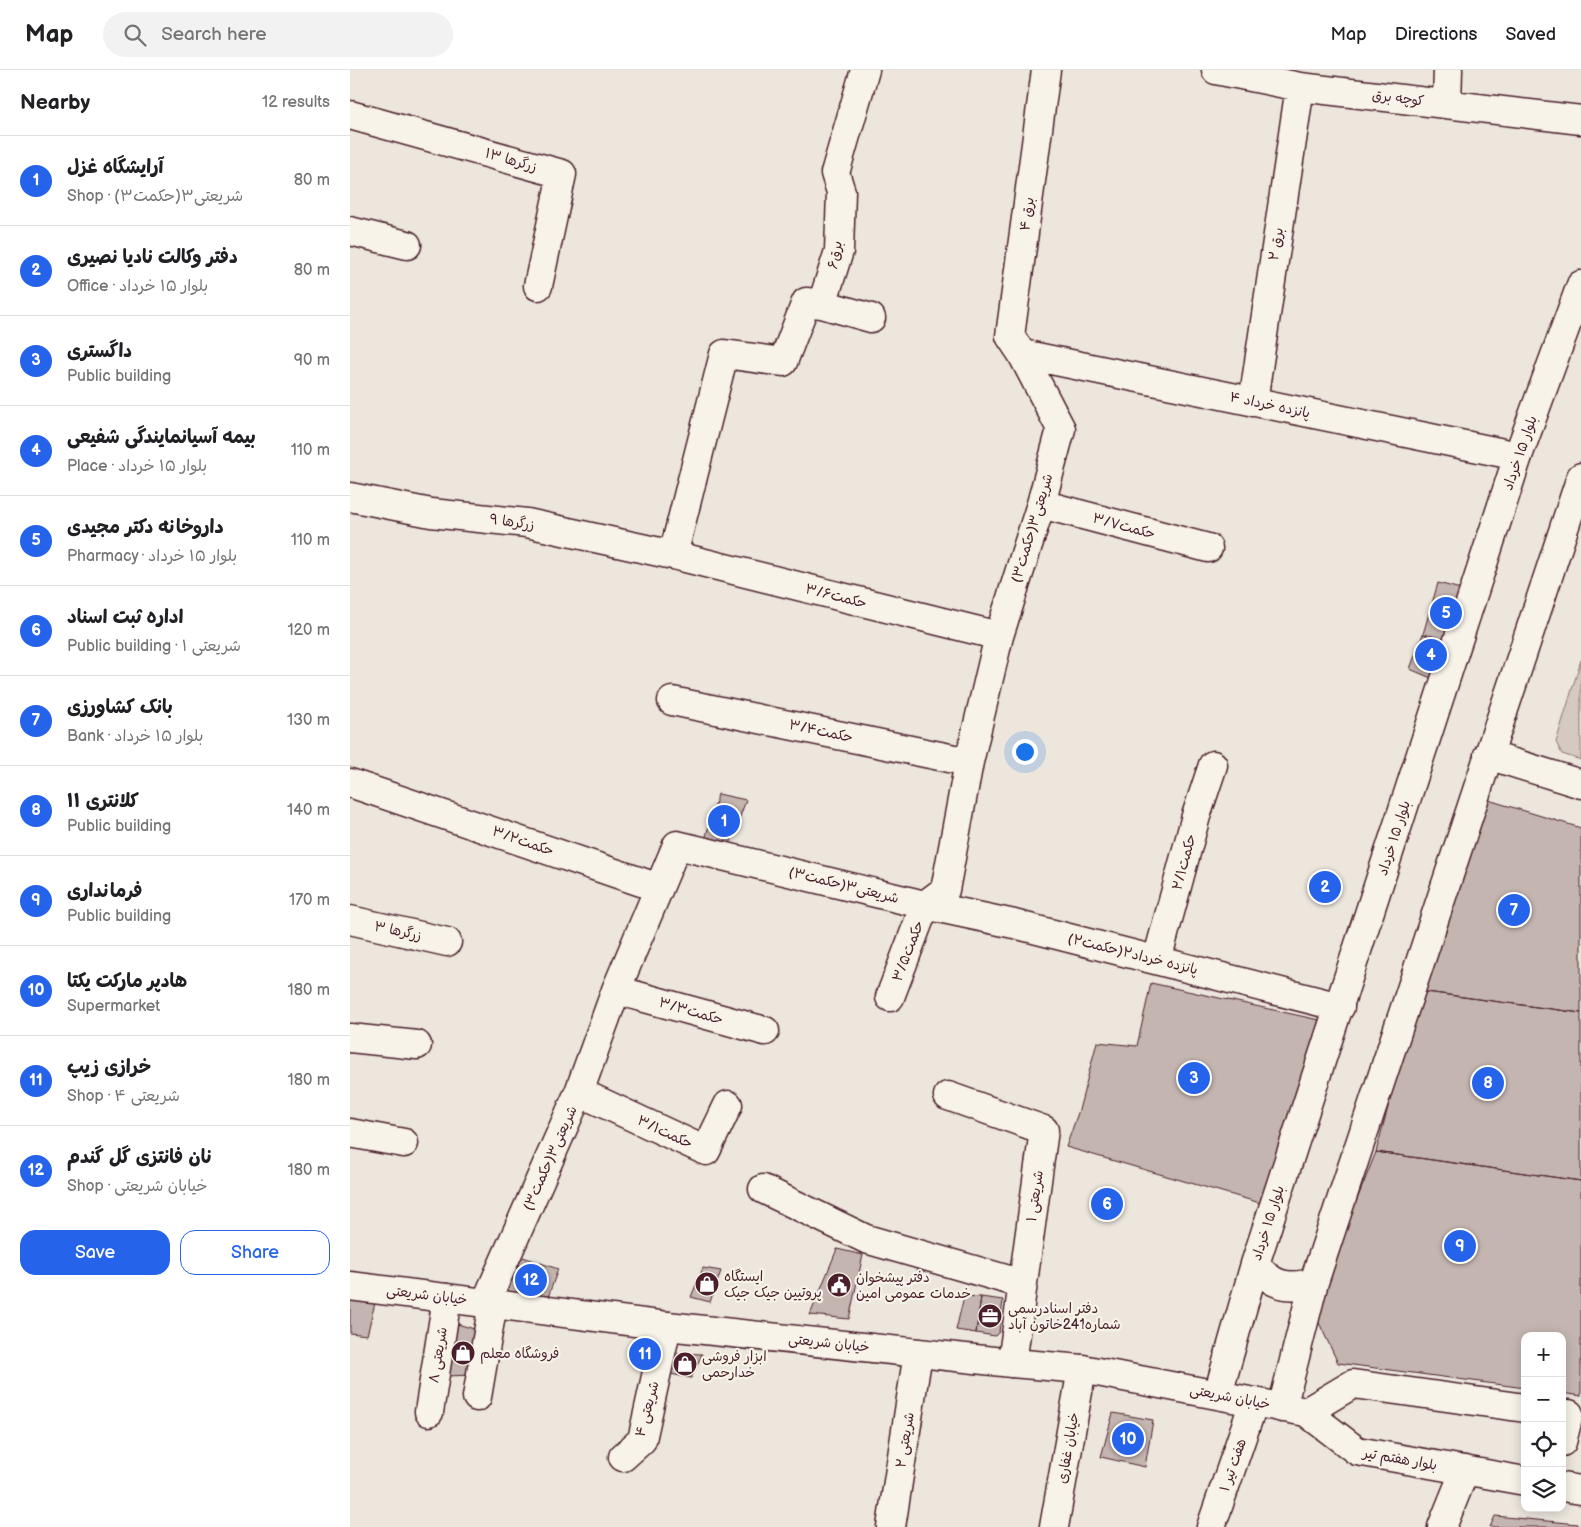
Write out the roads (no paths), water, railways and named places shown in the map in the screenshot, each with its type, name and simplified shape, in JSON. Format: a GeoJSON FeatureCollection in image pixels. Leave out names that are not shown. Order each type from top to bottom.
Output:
{"type":"FeatureCollection","features":[{"type":"Feature","properties":{"kind":"street","name":"برق۶"},"geometry":{"type":"LineString","coordinates":[[822,304],[839,251],[841,192],[835,173],[865,70]]}},
{"type":"Feature","properties":{"kind":"street","name":"برق ۴"},"geometry":{"type":"LineString","coordinates":[[1022,354],[1010,336],[1046,70]]}},
{"type":"Feature","properties":{"kind":"street"},"geometry":{"type":"LineString","coordinates":[[1447,103],[1448,70]]}},
{"type":"Feature","properties":{"kind":"street","name":"کوچه برق"},"geometry":{"type":"LineString","coordinates":[[1226,71],[1300,87],[1581,120]]}},
{"type":"Feature","properties":{"kind":"street","name":"برق ۲"},"geometry":{"type":"LineString","coordinates":[[1253,402],[1300,87]]}},
{"type":"Feature","properties":{"kind":"street","name":"زرگرها ۱۳"},"geometry":{"type":"LineString","coordinates":[[350,115],[562,174],[538,286]]}},
{"type":"Feature","properties":{"kind":"street"},"geometry":{"type":"LineString","coordinates":[[350,231],[407,245]]}},
{"type":"Feature","properties":{"kind":"street","name":"بلوار ۱۵ خرداد"},"geometry":{"type":"LineString","coordinates":[[1218,1394],[1254,1264],[1340,1007],[1518,456],[1581,285]]}},
{"type":"Feature","properties":{"kind":"street"},"geometry":{"type":"LineString","coordinates":[[673,555],[724,354],[783,362],[806,302],[822,304],[871,318]]}},
{"type":"Feature","properties":{"kind":"street","name":"پانزده خرداد ۴"},"geometry":{"type":"LineString","coordinates":[[1022,354],[1518,456]]}},
{"type":"Feature","properties":{"kind":"street","name":"شریعتی۳(حکمت۳)"},"geometry":{"type":"LineString","coordinates":[[477,1397],[490,1303],[579,1092],[616,990],[677,845],[925,905],[945,890],[969,762],[999,636],[1041,504],[1061,430],[1022,354]]}},
{"type":"Feature","properties":{"kind":"street"},"geometry":{"type":"LineString","coordinates":[[1294,1410],[1314,1282],[1581,477]]}},
{"type":"Feature","properties":{"kind":"street","name":"زرگرها ۹"},"geometry":{"type":"LineString","coordinates":[[350,498],[431,512],[527,523],[673,555]]}},
{"type":"Feature","properties":{"kind":"street","name":"حکمت۳/۷"},"geometry":{"type":"LineString","coordinates":[[1041,504],[1208,548]]}},
{"type":"Feature","properties":{"kind":"street","name":"حکمت۳/۶"},"geometry":{"type":"LineString","coordinates":[[673,555],[999,636]]}},
{"type":"Feature","properties":{"kind":"street","name":"حکمت۳/۴"},"geometry":{"type":"LineString","coordinates":[[672,701],[969,762]]}},
{"type":"Feature","properties":{"kind":"street"},"geometry":{"type":"LineString","coordinates":[[1488,754],[1581,784]]}},
{"type":"Feature","properties":{"kind":"street","name":"حکمت۲/۱"},"geometry":{"type":"LineString","coordinates":[[1157,960],[1196,816],[1213,765]]}},
{"type":"Feature","properties":{"kind":"street","name":"حکمت۳/۲"},"geometry":{"type":"LineString","coordinates":[[350,783],[659,888]]}},
{"type":"Feature","properties":{"kind":"street","name":"پانزده خرداد۲(حکمت۲)"},"geometry":{"type":"LineString","coordinates":[[925,905],[1014,924],[1340,1007]]}},
{"type":"Feature","properties":{"kind":"street","name":"حکمت۳/۵"},"geometry":{"type":"LineString","coordinates":[[890,997],[925,905]]}},
{"type":"Feature","properties":{"kind":"street","name":"زرگرها ۳"},"geometry":{"type":"LineString","coordinates":[[350,920],[447,942]]}},
{"type":"Feature","properties":{"kind":"street","name":"حکمت۳/۳"},"geometry":{"type":"LineString","coordinates":[[616,990],[765,1031]]}},
{"type":"Feature","properties":{"kind":"street"},"geometry":{"type":"LineString","coordinates":[[350,1038],[417,1045]]}},
{"type":"Feature","properties":{"kind":"street","name":"حکمت۳/۱"},"geometry":{"type":"LineString","coordinates":[[579,1092],[706,1151],[728,1105]]}},
{"type":"Feature","properties":{"kind":"street","name":"شریعتی ۱"},"geometry":{"type":"LineString","coordinates":[[948,1096],[1044,1130],[1012,1363]]}},
{"type":"Feature","properties":{"kind":"street"},"geometry":{"type":"LineString","coordinates":[[350,1133],[404,1143]]}},
{"type":"Feature","properties":{"kind":"street"},"geometry":{"type":"LineString","coordinates":[[763,1189],[866,1238],[1023,1284]]}},
{"type":"Feature","properties":{"kind":"street"},"geometry":{"type":"LineString","coordinates":[[1254,1264],[1274,1282],[1287,1286],[1300,1286],[1314,1282]]}},
{"type":"Feature","properties":{"kind":"street","name":"خیابان شریعتی"},"geometry":{"type":"LineString","coordinates":[[350,1286],[667,1326],[1082,1369],[1294,1410]]}},
{"type":"Feature","properties":{"kind":"street","name":"شریعتی ۸"},"geometry":{"type":"LineString","coordinates":[[429,1412],[447,1298]]}},
{"type":"Feature","properties":{"kind":"street","name":"شریعتی ۴"},"geometry":{"type":"LineString","coordinates":[[623,1457],[642,1440],[667,1326]]}},
{"type":"Feature","properties":{"kind":"street","name":"شریعتی ۲"},"geometry":{"type":"LineString","coordinates":[[891,1527],[918,1353]]}},
{"type":"Feature","properties":{"kind":"street","name":"خیابان غفاری"},"geometry":{"type":"LineString","coordinates":[[1054,1527],[1082,1369]]}},
{"type":"Feature","properties":{"kind":"street"},"geometry":{"type":"LineString","coordinates":[[1294,1410],[1353,1384],[1521,1407]]}},
{"type":"Feature","properties":{"kind":"street","name":"هفت تیر ۱"},"geometry":{"type":"LineString","coordinates":[[1211,1527],[1254,1402]]}},
{"type":"Feature","properties":{"kind":"street","name":"بلوار هفتم تیر"},"geometry":{"type":"LineString","coordinates":[[1294,1410],[1356,1451],[1521,1480]]}},
{"type":"Feature","properties":{"kind":"street"},"geometry":{"type":"LineString","coordinates":[[1566,1430],[1571,1415]]}},
{"type":"Feature","properties":{"kind":"street"},"geometry":{"type":"LineString","coordinates":[[1442,1527],[1465,1470]]}},
{"type":"Feature","properties":{"kind":"street"},"geometry":{"type":"LineString","coordinates":[[1566,1488],[1581,1490]]}},
{"type":"Feature","properties":{"kind":"place","name":"داروخانه دکتر مجیدی"},"geometry":{"type":"Point","coordinates":[1446,613]}},
{"type":"Feature","properties":{"kind":"place","name":"بیمه آسیانمایندگی شفیعی"},"geometry":{"type":"Point","coordinates":[1431,655]}},
{"type":"Feature","properties":{"kind":"place","name":"آرایشگاه غزل"},"geometry":{"type":"Point","coordinates":[724,821]}},
{"type":"Feature","properties":{"kind":"place","name":"دفتر وکالت نادیا نصیری"},"geometry":{"type":"Point","coordinates":[1325,887]}},
{"type":"Feature","properties":{"kind":"place","name":"بانک کشاورزی"},"geometry":{"type":"Point","coordinates":[1514,910]}},
{"type":"Feature","properties":{"kind":"place","name":"داگستری"},"geometry":{"type":"Point","coordinates":[1194,1078]}},
{"type":"Feature","properties":{"kind":"place","name":"کلانتری ۱۱"},"geometry":{"type":"Point","coordinates":[1488,1083]}},
{"type":"Feature","properties":{"kind":"place","name":"اداره ثبت اسناد"},"geometry":{"type":"Point","coordinates":[1107,1204]}},
{"type":"Feature","properties":{"kind":"place","name":"فرمانداری"},"geometry":{"type":"Point","coordinates":[1460,1246]}},
{"type":"Feature","properties":{"kind":"place","name":"نان فانتزی گل گندم"},"geometry":{"type":"Point","coordinates":[531,1280]}},
{"type":"Feature","properties":{"kind":"place","name":"ایستگاه پروتیین جیک جیک"},"geometry":{"type":"Point","coordinates":[707,1284]}},
{"type":"Feature","properties":{"kind":"place","name":"دفتر پیشخوان خدمات عمومی امین"},"geometry":{"type":"Point","coordinates":[839,1285]}},
{"type":"Feature","properties":{"kind":"place","name":"دفتر اسنادرسمی شماره241خاتون آباد"},"geometry":{"type":"Point","coordinates":[990,1316]}},
{"type":"Feature","properties":{"kind":"place","name":"فروشگاه معلم"},"geometry":{"type":"Point","coordinates":[463,1353]}},
{"type":"Feature","properties":{"kind":"place","name":"خرازی زیپ"},"geometry":{"type":"Point","coordinates":[645,1354]}},
{"type":"Feature","properties":{"kind":"place","name":"ابزار فروشی خدارحمی"},"geometry":{"type":"Point","coordinates":[685,1364]}},
{"type":"Feature","properties":{"kind":"place","name":"هادپر مارکت یکتا"},"geometry":{"type":"Point","coordinates":[1128,1439]}}]}
